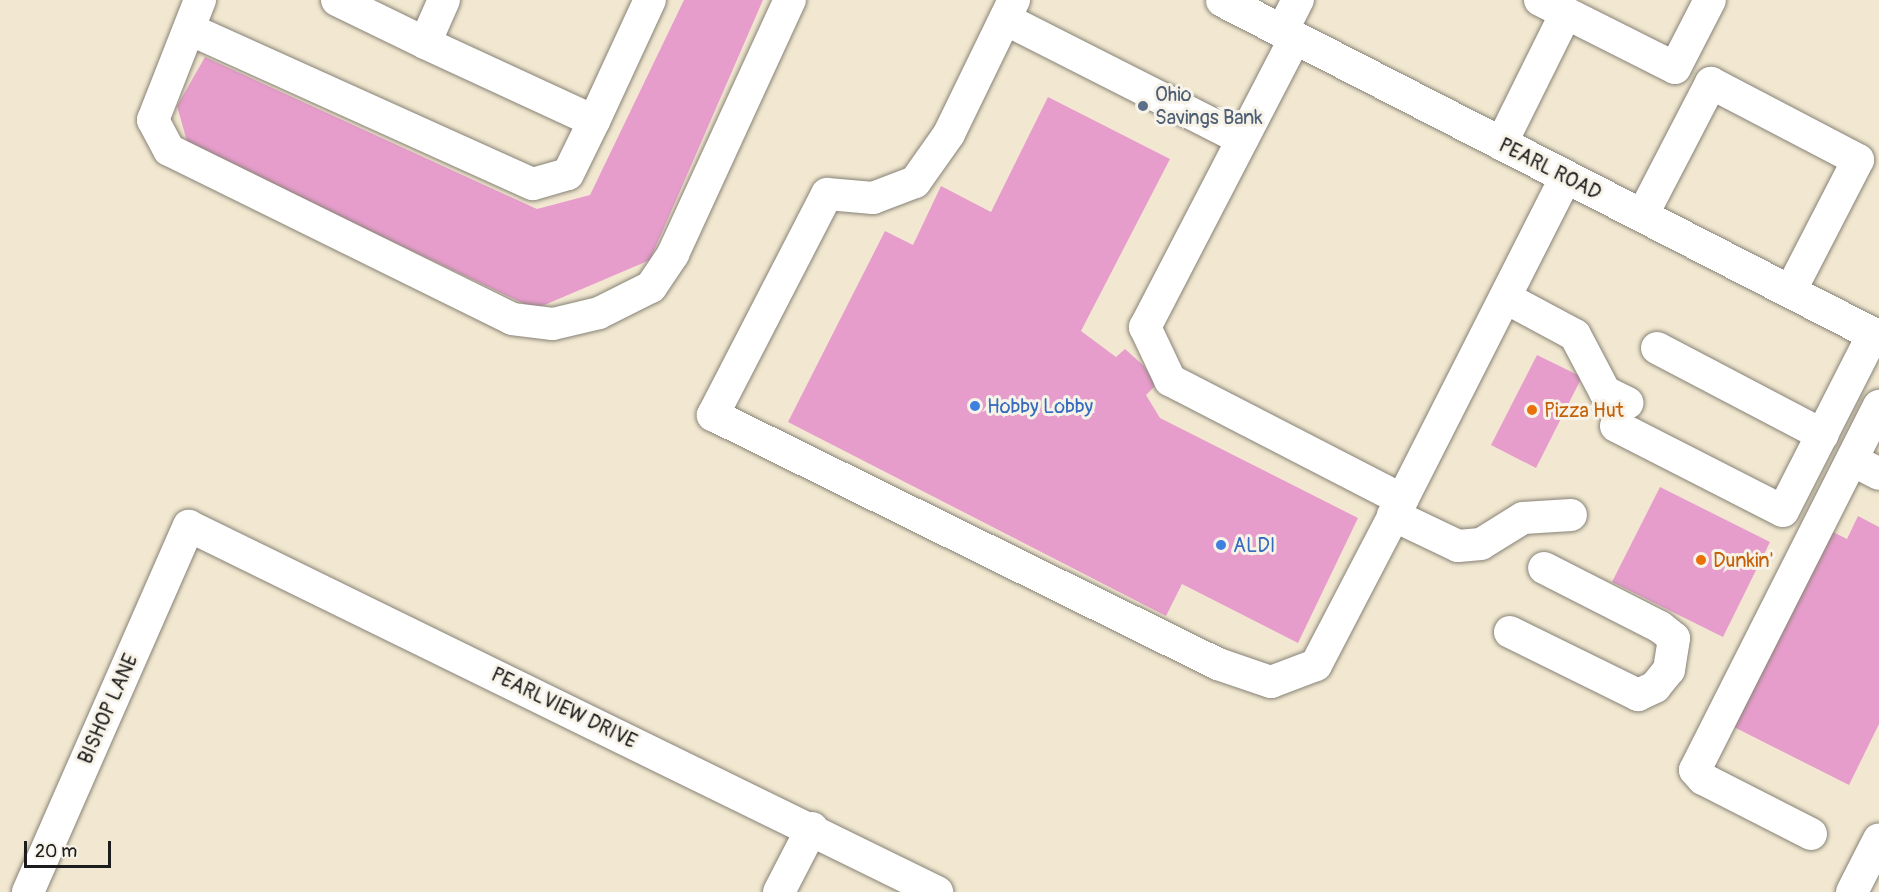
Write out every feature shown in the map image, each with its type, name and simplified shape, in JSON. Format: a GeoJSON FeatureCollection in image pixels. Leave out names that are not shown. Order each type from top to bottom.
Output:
{"type":"FeatureCollection","features":[{"type":"Feature","properties":{"kind":"main road","name":"PEARL ROAD"},"geometry":{"type":"LineString","coordinates":[[1222,0],[1876,336]]}},
{"type":"Feature","properties":{"kind":"street"},"geometry":{"type":"LineString","coordinates":[[200,0],[153,120],[169,150],[512,319],[553,324],[599,313],[651,287],[673,254],[790,0]]}},
{"type":"Feature","properties":{"kind":"street"},"geometry":{"type":"LineString","coordinates":[[337,0],[594,121]]}},
{"type":"Feature","properties":{"kind":"street"},"geometry":{"type":"LineString","coordinates":[[425,43],[444,0]]}},
{"type":"Feature","properties":{"kind":"street"},"geometry":{"type":"LineString","coordinates":[[189,29],[533,184],[568,174],[650,0]]}},
{"type":"Feature","properties":{"kind":"street"},"geometry":{"type":"LineString","coordinates":[[1298,0],[1289,34],[1242,139],[1145,327],[1170,380],[1398,508],[1458,546],[1481,544],[1523,518],[1571,515]]}},
{"type":"Feature","properties":{"kind":"street"},"geometry":{"type":"LineString","coordinates":[[1501,144],[1553,7],[1676,68],[1699,4]]}},
{"type":"Feature","properties":{"kind":"street"},"geometry":{"type":"LineString","coordinates":[[1242,139],[1010,9],[949,134],[915,182],[873,198],[827,194],[713,415],[1218,664],[1271,682],[1316,665],[1566,177]]}},
{"type":"Feature","properties":{"kind":"street"},"geometry":{"type":"LineString","coordinates":[[1642,216],[1711,83],[1858,160],[1790,292]]}},
{"type":"Feature","properties":{"kind":"street"},"geometry":{"type":"LineString","coordinates":[[1506,298],[1575,335],[1605,392],[1622,414],[1783,511],[1876,336]]}},
{"type":"Feature","properties":{"kind":"street"},"geometry":{"type":"LineString","coordinates":[[1657,348],[1823,435]]}},
{"type":"Feature","properties":{"kind":"street"},"geometry":{"type":"LineString","coordinates":[[1811,834],[1703,779],[1695,770],[1879,406]]}},
{"type":"Feature","properties":{"kind":"street"},"geometry":{"type":"LineString","coordinates":[[1852,460],[1879,474]]}},
{"type":"Feature","properties":{"kind":"street","name":"PEARLVIEW DRIVE"},"geometry":{"type":"LineString","coordinates":[[189,526],[812,828],[937,892]]}},
{"type":"Feature","properties":{"kind":"street","name":"BISHOP LANE"},"geometry":{"type":"LineString","coordinates":[[28,892],[189,526]]}},
{"type":"Feature","properties":{"kind":"street"},"geometry":{"type":"LineString","coordinates":[[1510,632],[1638,696],[1656,687],[1669,670],[1674,638],[1660,627],[1544,568]]}},
{"type":"Feature","properties":{"kind":"street"},"geometry":{"type":"LineString","coordinates":[[780,892],[812,828]]}},
{"type":"Feature","properties":{"kind":"street"},"geometry":{"type":"LineString","coordinates":[[1852,892],[1879,839]]}},
{"type":"Feature","properties":{"kind":"building"},"geometry":{"type":"Polygon","coordinates":[[[684,0],[763,0],[650,260],[535,309],[188,145],[177,106],[205,57],[537,209],[590,195],[684,0]]]}},
{"type":"Feature","properties":{"kind":"building"},"geometry":{"type":"Polygon","coordinates":[[[1048,97],[1170,159],[1081,331],[1116,357],[1125,349],[1144,366],[1156,385],[1146,395],[1160,418],[1358,518],[1298,643],[1182,584],[1166,616],[788,422],[885,231],[913,245],[941,186],[991,212],[1048,97]]]}},
{"type":"Feature","properties":{"kind":"building"},"geometry":{"type":"Polygon","coordinates":[[[1537,355],[1582,377],[1536,468],[1491,445],[1537,355]]]}},
{"type":"Feature","properties":{"kind":"building"},"geometry":{"type":"Polygon","coordinates":[[[1660,487],[1770,542],[1723,637],[1612,582],[1660,487]]]}},
{"type":"Feature","properties":{"kind":"building"},"geometry":{"type":"Polygon","coordinates":[[[1858,516],[1879,527],[1879,724],[1849,785],[1726,723],[1825,528],[1847,539],[1858,516]]]}},
{"type":"Feature","properties":{"kind":"place","name":"Ohio Savings Bank"},"geometry":{"type":"Point","coordinates":[1143,106]}},
{"type":"Feature","properties":{"kind":"place","name":"Hobby Lobby"},"geometry":{"type":"Point","coordinates":[975,406]}},
{"type":"Feature","properties":{"kind":"place","name":"Pizza Hut"},"geometry":{"type":"Point","coordinates":[1532,410]}},
{"type":"Feature","properties":{"kind":"place","name":"ALDI"},"geometry":{"type":"Point","coordinates":[1221,545]}},
{"type":"Feature","properties":{"kind":"place","name":"Dunkin'"},"geometry":{"type":"Point","coordinates":[1701,560]}}]}
